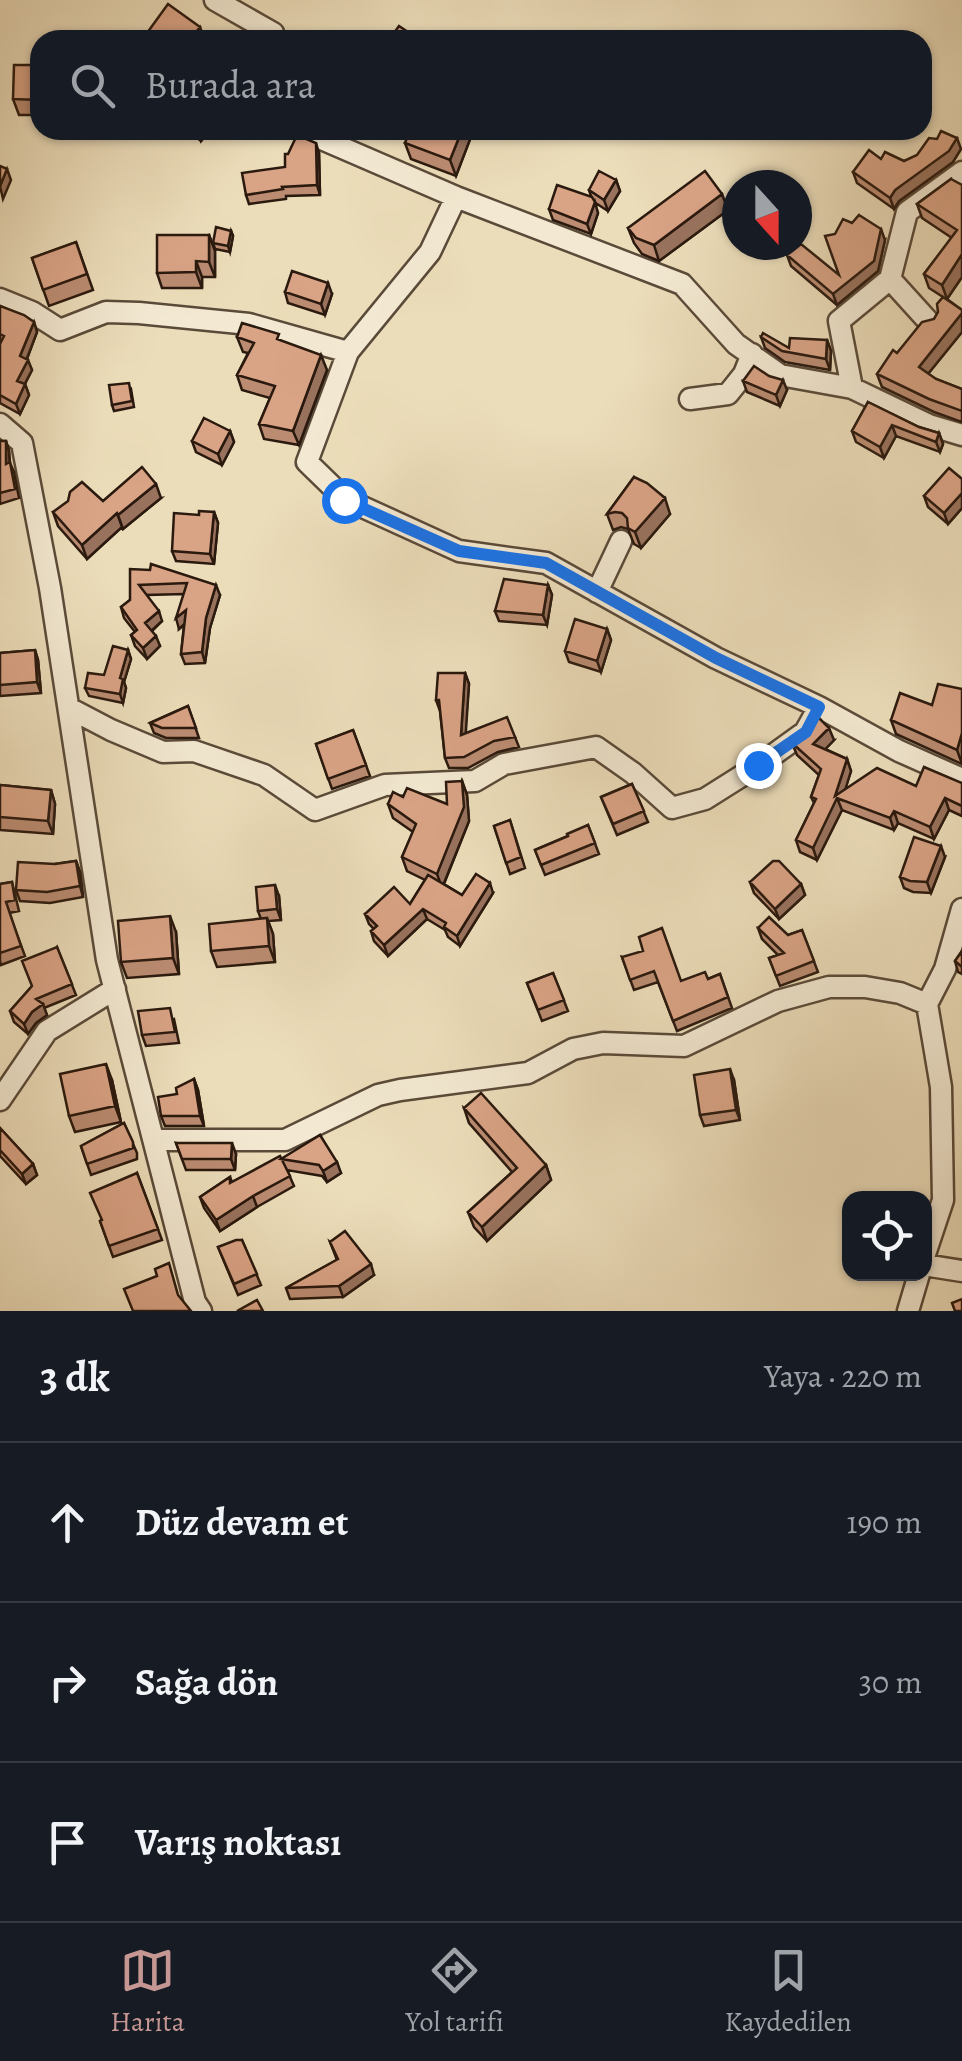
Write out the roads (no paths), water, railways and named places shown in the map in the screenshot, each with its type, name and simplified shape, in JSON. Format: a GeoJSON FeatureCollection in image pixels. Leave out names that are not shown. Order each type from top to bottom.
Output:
{"type":"FeatureCollection","features":[{"type":"Feature","properties":{"kind":"street"},"geometry":{"type":"LineString","coordinates":[[216,0],[268,30]]}},
{"type":"Feature","properties":{"kind":"street"},"geometry":{"type":"LineString","coordinates":[[324,140],[456,198],[682,284],[736,344],[780,374],[852,388],[929,425],[962,435]]}},
{"type":"Feature","properties":{"kind":"street"},"geometry":{"type":"LineString","coordinates":[[852,388],[839,321],[890,279],[908,212],[962,172]]}},
{"type":"Feature","properties":{"kind":"street"},"geometry":{"type":"LineString","coordinates":[[456,198],[430,252],[348,352],[307,462],[344,500],[459,551],[546,563],[716,658],[962,778]]}},
{"type":"Feature","properties":{"kind":"street"},"geometry":{"type":"LineString","coordinates":[[890,279],[928,322]]}},
{"type":"Feature","properties":{"kind":"street"},"geometry":{"type":"LineString","coordinates":[[0,300],[32,312],[60,330],[106,312],[140,313],[248,324],[348,352]]}},
{"type":"Feature","properties":{"kind":"street"},"geometry":{"type":"LineString","coordinates":[[690,400],[728,394],[744,374],[752,354]]}},
{"type":"Feature","properties":{"kind":"street"},"geometry":{"type":"LineString","coordinates":[[0,424],[22,443],[50,588],[107,960],[200,1311]]}},
{"type":"Feature","properties":{"kind":"street"},"geometry":{"type":"LineString","coordinates":[[597,592],[620,541]]}},
{"type":"Feature","properties":{"kind":"street"},"geometry":{"type":"LineString","coordinates":[[68,708],[163,752],[194,751],[264,774],[315,810],[386,786],[475,781],[504,764],[596,747],[672,808],[705,799],[758,765],[806,732],[819,707]]}},
{"type":"Feature","properties":{"kind":"street"},"geometry":{"type":"LineString","coordinates":[[932,1233],[943,1200],[941,1086],[928,1004],[945,970],[962,908]]}},
{"type":"Feature","properties":{"kind":"street"},"geometry":{"type":"LineString","coordinates":[[154,1140],[286,1140],[378,1095],[528,1073],[573,1048],[603,1043],[684,1046],[778,1001],[829,987],[865,987],[900,993],[928,1004]]}},
{"type":"Feature","properties":{"kind":"street"},"geometry":{"type":"LineString","coordinates":[[0,1100],[47,1031],[114,989]]}},
{"type":"Feature","properties":{"kind":"street"},"geometry":{"type":"LineString","coordinates":[[932,1266],[962,1271]]}},
{"type":"Feature","properties":{"kind":"street"},"geometry":{"type":"LineString","coordinates":[[908,1311],[917,1281]]}}]}
